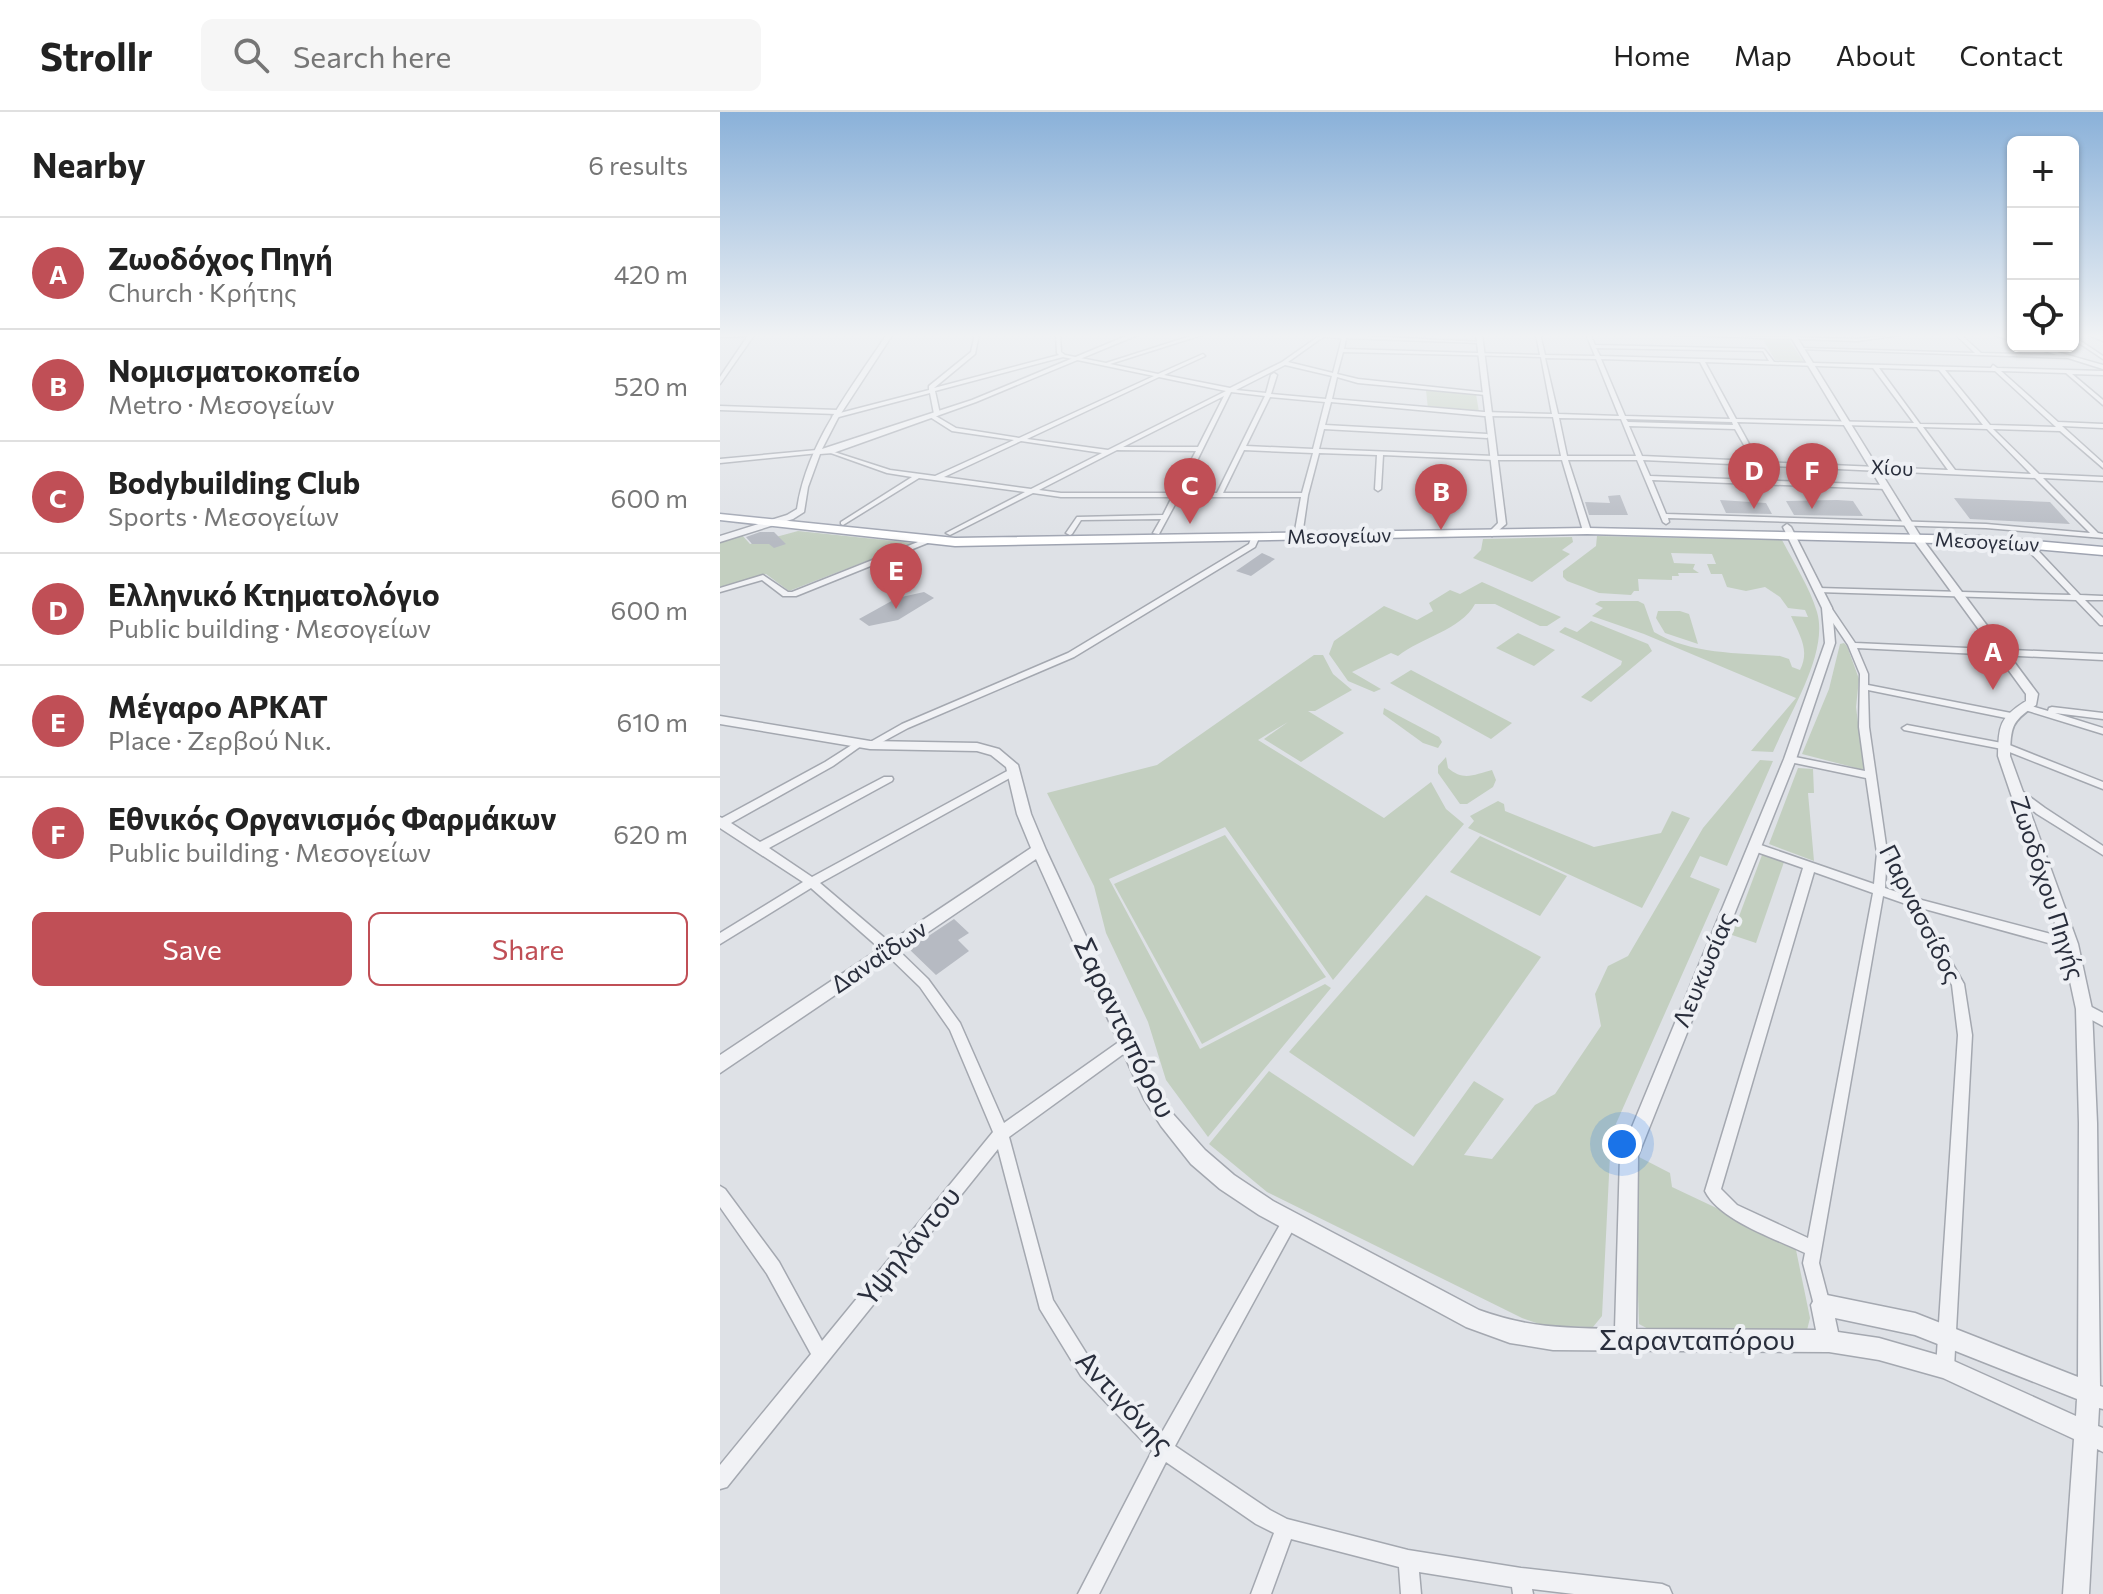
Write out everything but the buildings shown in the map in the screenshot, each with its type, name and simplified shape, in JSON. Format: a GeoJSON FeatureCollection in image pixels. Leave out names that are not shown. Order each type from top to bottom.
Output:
{"type":"FeatureCollection","features":[{"type":"Feature","properties":{"kind":"main road","name":"Μεσογείων"},"geometry":{"type":"LineString","coordinates":[[720,509],[931,540],[1025,543],[1255,538],[1299,533]]}},
{"type":"Feature","properties":{"kind":"main road","name":"Μεσογείων"},"geometry":{"type":"LineString","coordinates":[[720,517],[843,523],[950,533],[1299,533],[1586,527],[1912,530],[2101,538]]}},
{"type":"Feature","properties":{"kind":"main road","name":"Μεσογείων"},"geometry":{"type":"LineString","coordinates":[[1586,527],[1666,520],[1789,531]]}},
{"type":"Feature","properties":{"kind":"main road","name":"Μεσογείων"},"geometry":{"type":"LineString","coordinates":[[1912,530],[2103,551]]}},
{"type":"Feature","properties":{"kind":"street"},"geometry":{"type":"LineString","coordinates":[[720,539],[801,510],[817,452],[845,403]]}},
{"type":"Feature","properties":{"kind":"street"},"geometry":{"type":"LineString","coordinates":[[720,408],[836,414],[881,403]]}},
{"type":"Feature","properties":{"kind":"street"},"geometry":{"type":"LineString","coordinates":[[933,403],[934,415],[954,430],[1111,450],[1200,449]]}},
{"type":"Feature","properties":{"kind":"street"},"geometry":{"type":"LineString","coordinates":[[720,461],[830,451],[965,403]]}},
{"type":"Feature","properties":{"kind":"street"},"geometry":{"type":"LineString","coordinates":[[937,478],[1099,403]]}},
{"type":"Feature","properties":{"kind":"street"},"geometry":{"type":"LineString","coordinates":[[950,533],[1203,403]]}},
{"type":"Feature","properties":{"kind":"street"},"geometry":{"type":"LineString","coordinates":[[1157,533],[1223,403]]}},
{"type":"Feature","properties":{"kind":"street"},"geometry":{"type":"LineString","coordinates":[[1219,495],[1265,403]]}},
{"type":"Feature","properties":{"kind":"street"},"geometry":{"type":"LineString","coordinates":[[1299,533],[1305,495],[1328,403]]}},
{"type":"Feature","properties":{"kind":"street"},"geometry":{"type":"LineString","coordinates":[[1363,403],[1486,414],[2033,428],[2040,424],[2058,427],[2103,426]]}},
{"type":"Feature","properties":{"kind":"street"},"geometry":{"type":"LineString","coordinates":[[1425,403],[1425,409]]}},
{"type":"Feature","properties":{"kind":"street"},"geometry":{"type":"LineString","coordinates":[[1485,403],[1497,527]]}},
{"type":"Feature","properties":{"kind":"street"},"geometry":{"type":"LineString","coordinates":[[1551,403],[1586,527]]}},
{"type":"Feature","properties":{"kind":"street"},"geometry":{"type":"LineString","coordinates":[[1615,403],[1666,520]]}},
{"type":"Feature","properties":{"kind":"street"},"geometry":{"type":"LineString","coordinates":[[1724,403],[1756,462]]}},
{"type":"Feature","properties":{"kind":"street"},"geometry":{"type":"LineString","coordinates":[[1835,403],[1912,530],[2032,694],[2032,702],[2028,708],[2011,716],[1865,687]]}},
{"type":"Feature","properties":{"kind":"street"},"geometry":{"type":"LineString","coordinates":[[1902,403],[1952,471]]}},
{"type":"Feature","properties":{"kind":"street"},"geometry":{"type":"LineString","coordinates":[[1969,403],[1987,426],[2101,538]]}},
{"type":"Feature","properties":{"kind":"street"},"geometry":{"type":"LineString","coordinates":[[2032,403],[2103,466]]}},
{"type":"Feature","properties":{"kind":"street"},"geometry":{"type":"LineString","coordinates":[[1486,414],[1491,458]]}},
{"type":"Feature","properties":{"kind":"street"},"geometry":{"type":"LineString","coordinates":[[1624,424],[1737,427]]}},
{"type":"Feature","properties":{"kind":"street"},"geometry":{"type":"LineString","coordinates":[[1323,427],[1487,436]]}},
{"type":"Feature","properties":{"kind":"street","name":"Χίου"},"geometry":{"type":"LineString","coordinates":[[1243,448],[1491,458],[1564,456],[1756,462],[2103,479]]}},
{"type":"Feature","properties":{"kind":"street"},"geometry":{"type":"LineString","coordinates":[[830,451],[879,469],[1061,495],[1305,495]]}},
{"type":"Feature","properties":{"kind":"street"},"geometry":{"type":"LineString","coordinates":[[1378,489],[1380,454]]}},
{"type":"Feature","properties":{"kind":"street"},"geometry":{"type":"LineString","coordinates":[[843,523],[918,476]]}},
{"type":"Feature","properties":{"kind":"street"},"geometry":{"type":"LineString","coordinates":[[1649,481],[1886,487]]}},
{"type":"Feature","properties":{"kind":"street"},"geometry":{"type":"LineString","coordinates":[[1649,481],[1764,488]]}},
{"type":"Feature","properties":{"kind":"street"},"geometry":{"type":"LineString","coordinates":[[1070,533],[1079,518],[1165,517]]}},
{"type":"Feature","properties":{"kind":"street","name":"Μεσογείων"},"geometry":{"type":"LineString","coordinates":[[1666,520],[1912,530]]}},
{"type":"Feature","properties":{"kind":"street","name":"Παρνασσίδος"},"geometry":{"type":"LineString","coordinates":[[1789,531],[1827,608],[1852,645],[1864,674],[1864,727],[1882,852],[1958,984],[1964,1020],[1945,1368]]}},
{"type":"Feature","properties":{"kind":"street"},"geometry":{"type":"LineString","coordinates":[[721,822],[864,744],[1071,655],[1252,545],[1255,538]]}},
{"type":"Feature","properties":{"kind":"street"},"geometry":{"type":"LineString","coordinates":[[720,590],[763,577],[786,594],[793,594],[931,540]]}},
{"type":"Feature","properties":{"kind":"street"},"geometry":{"type":"LineString","coordinates":[[2025,542],[2103,623]]}},
{"type":"Feature","properties":{"kind":"street"},"geometry":{"type":"LineString","coordinates":[[1818,590],[2103,598]]}},
{"type":"Feature","properties":{"kind":"street","name":"Λευκωσίας"},"geometry":{"type":"LineString","coordinates":[[1625,1340],[1629,1156],[1790,759],[1830,643],[1827,608]]}},
{"type":"Feature","properties":{"kind":"street"},"geometry":{"type":"LineString","coordinates":[[1852,645],[2103,657]]}},
{"type":"Feature","properties":{"kind":"street"},"geometry":{"type":"LineString","coordinates":[[2028,708],[2103,716]]}},
{"type":"Feature","properties":{"kind":"street"},"geometry":{"type":"LineString","coordinates":[[2028,708],[2103,731]]}},
{"type":"Feature","properties":{"kind":"street","name":"Ζωοδόχου Πηγής"},"geometry":{"type":"LineString","coordinates":[[2011,716],[2004,756],[2070,944],[2084,1009],[2096,1438],[2076,1594]]}},
{"type":"Feature","properties":{"kind":"street"},"geometry":{"type":"LineString","coordinates":[[720,720],[864,744],[977,747],[1002,755],[1012,765],[1013,772],[812,882],[720,939]]}},
{"type":"Feature","properties":{"kind":"street"},"geometry":{"type":"LineString","coordinates":[[1907,728],[2004,746],[2103,786]]}},
{"type":"Feature","properties":{"kind":"street"},"geometry":{"type":"LineString","coordinates":[[1790,759],[1871,776]]}},
{"type":"Feature","properties":{"kind":"street","name":"Σαρανταπόρου"},"geometry":{"type":"LineString","coordinates":[[1013,772],[1024,814],[1039,850],[1150,1093],[1167,1120],[1198,1157],[1242,1193],[1474,1319],[1510,1332],[1553,1339],[1829,1341],[1879,1349],[1945,1368],[2096,1438]]}},
{"type":"Feature","properties":{"kind":"street"},"geometry":{"type":"LineString","coordinates":[[761,847],[888,779]]}},
{"type":"Feature","properties":{"kind":"street"},"geometry":{"type":"LineString","coordinates":[[2015,790],[2103,851]]}},
{"type":"Feature","properties":{"kind":"street","name":"Αντιγόνης"},"geometry":{"type":"LineString","coordinates":[[721,822],[812,882],[924,983],[955,1027],[1001,1134],[1046,1303],[1087,1370],[1163,1449],[1263,1517],[1285,1528],[1522,1586],[1662,1594]]}},
{"type":"Feature","properties":{"kind":"street"},"geometry":{"type":"LineString","coordinates":[[1755,847],[1910,901],[2070,944]]}},
{"type":"Feature","properties":{"kind":"street","name":"Δαναΐδων"},"geometry":{"type":"LineString","coordinates":[[720,1065],[1039,850]]}},
{"type":"Feature","properties":{"kind":"street"},"geometry":{"type":"LineString","coordinates":[[1822,1305],[1811,1263],[1879,889],[1882,852]]}},
{"type":"Feature","properties":{"kind":"street"},"geometry":{"type":"LineString","coordinates":[[1810,865],[1713,1191],[1732,1210],[1814,1249]]}},
{"type":"Feature","properties":{"kind":"street"},"geometry":{"type":"LineString","coordinates":[[2084,1009],[2103,1020]]}},
{"type":"Feature","properties":{"kind":"street","name":"Υψηλάντου"},"geometry":{"type":"LineString","coordinates":[[720,1480],[1001,1134],[1128,1043]]}},
{"type":"Feature","properties":{"kind":"street"},"geometry":{"type":"LineString","coordinates":[[721,1200],[773,1268],[821,1355]]}},
{"type":"Feature","properties":{"kind":"street"},"geometry":{"type":"LineString","coordinates":[[1088,1594],[1163,1449],[1290,1221]]}},
{"type":"Feature","properties":{"kind":"street","name":"Σαρανταπόρου"},"geometry":{"type":"LineString","coordinates":[[1829,1341],[1822,1305],[1877,1314],[1946,1336],[2096,1396]]}},
{"type":"Feature","properties":{"kind":"street"},"geometry":{"type":"LineString","coordinates":[[1261,1594],[1285,1528]]}},
{"type":"Feature","properties":{"kind":"street"},"geometry":{"type":"LineString","coordinates":[[1408,1560],[1411,1594]]}},
{"type":"Feature","properties":{"kind":"green space"},"geometry":{"type":"Polygon","coordinates":[[[1427,403],[1478,403],[1479,412],[1428,409],[1427,403]]]}},
{"type":"Feature","properties":{"kind":"green space"},"geometry":{"type":"Polygon","coordinates":[[[798,531],[913,543],[789,591],[766,574],[720,587],[720,540],[741,534],[750,544],[798,531]]]}},
{"type":"Feature","properties":{"kind":"green space"},"geometry":{"type":"Polygon","coordinates":[[[1597,536],[1782,540],[1810,594],[1819,628],[1813,664],[1806,683],[1773,752],[1751,751],[1796,698],[1644,634],[1592,616],[1603,608],[1595,604],[1600,601],[1638,601],[1644,604],[1654,632],[1668,639],[1715,651],[1780,656],[1789,659],[1792,667],[1800,670],[1804,649],[1791,616],[1808,617],[1805,610],[1788,608],[1780,597],[1765,587],[1746,591],[1727,587],[1722,574],[1711,574],[1707,564],[1716,564],[1712,554],[1671,553],[1674,563],[1695,564],[1693,569],[1699,573],[1678,573],[1679,576],[1672,576],[1672,580],[1638,579],[1639,591],[1631,595],[1599,593],[1567,581],[1563,571],[1596,546],[1597,536]]]}},
{"type":"Feature","properties":{"kind":"green space"},"geometry":{"type":"Polygon","coordinates":[[[1572,537],[1573,542],[1562,550],[1570,554],[1532,582],[1473,558],[1481,550],[1483,539],[1572,537]]]}},
{"type":"Feature","properties":{"kind":"green space"},"geometry":{"type":"Polygon","coordinates":[[[1482,582],[1561,617],[1547,626],[1540,626],[1495,604],[1475,604],[1460,621],[1398,656],[1391,653],[1352,672],[1381,689],[1374,692],[1348,681],[1329,654],[1334,641],[1384,606],[1417,620],[1433,611],[1429,603],[1450,590],[1460,594],[1482,582]]]}},
{"type":"Feature","properties":{"kind":"green space"},"geometry":{"type":"Polygon","coordinates":[[[1658,611],[1689,614],[1698,644],[1665,633],[1656,618],[1658,611]]]}},
{"type":"Feature","properties":{"kind":"green space"},"geometry":{"type":"Polygon","coordinates":[[[1591,621],[1648,644],[1652,651],[1591,702],[1581,697],[1622,661],[1559,632],[1565,627],[1577,632],[1591,621]]]}},
{"type":"Feature","properties":{"kind":"green space"},"geometry":{"type":"Polygon","coordinates":[[[1518,633],[1555,650],[1534,666],[1496,648],[1518,633]]]}},
{"type":"Feature","properties":{"kind":"green space"},"geometry":{"type":"Polygon","coordinates":[[[1844,643],[1859,679],[1856,707],[1864,770],[1802,754],[1829,689],[1840,644],[1844,643]]]}},
{"type":"Feature","properties":{"kind":"green space"},"geometry":{"type":"Polygon","coordinates":[[[1314,655],[1323,655],[1333,674],[1352,690],[1315,711],[1308,711],[1344,733],[1301,762],[1264,739],[1288,722],[1258,740],[1384,818],[1431,782],[1446,809],[1464,824],[1333,980],[1225,827],[1109,879],[1200,1049],[1325,984],[1331,988],[1208,1137],[1166,1080],[1148,1022],[1106,933],[1094,886],[1047,793],[1157,765],[1314,655]]]}},
{"type":"Feature","properties":{"kind":"green space"},"geometry":{"type":"Polygon","coordinates":[[[1411,670],[1512,723],[1491,739],[1390,683],[1411,670]]]}},
{"type":"Feature","properties":{"kind":"green space"},"geometry":{"type":"Polygon","coordinates":[[[1384,708],[1439,737],[1442,742],[1438,748],[1423,743],[1383,714],[1384,708]]]}},
{"type":"Feature","properties":{"kind":"green space"},"geometry":{"type":"Polygon","coordinates":[[[1446,757],[1448,768],[1459,775],[1470,776],[1492,770],[1496,780],[1493,787],[1467,804],[1460,804],[1438,773],[1438,766],[1446,757]]]}},
{"type":"Feature","properties":{"kind":"green space"},"geometry":{"type":"Polygon","coordinates":[[[1760,760],[1773,761],[1727,866],[1700,856],[1690,877],[1720,889],[1611,1135],[1602,1316],[1593,1327],[1545,1326],[1522,1318],[1267,1192],[1209,1144],[1269,1071],[1413,1166],[1474,1081],[1504,1099],[1464,1155],[1492,1159],[1535,1105],[1555,1094],[1601,1026],[1595,994],[1608,966],[1628,956],[1703,828],[1760,760]]]}},
{"type":"Feature","properties":{"kind":"green space"},"geometry":{"type":"Polygon","coordinates":[[[1798,768],[1813,769],[1814,793],[1808,793],[1814,861],[1769,844],[1798,768]]]}},
{"type":"Feature","properties":{"kind":"green space"},"geometry":{"type":"Polygon","coordinates":[[[1498,801],[1504,804],[1505,811],[1594,847],[1661,833],[1672,811],[1690,818],[1642,908],[1468,828],[1474,821],[1470,816],[1498,801]]]}},
{"type":"Feature","properties":{"kind":"green space"},"geometry":{"type":"Polygon","coordinates":[[[1225,835],[1326,977],[1202,1044],[1114,884],[1225,835]]]}},
{"type":"Feature","properties":{"kind":"green space"},"geometry":{"type":"Polygon","coordinates":[[[1480,836],[1567,876],[1540,916],[1450,872],[1480,836]]]}},
{"type":"Feature","properties":{"kind":"green space"},"geometry":{"type":"Polygon","coordinates":[[[1762,855],[1784,862],[1756,943],[1732,935],[1762,855]]]}},
{"type":"Feature","properties":{"kind":"green space"},"geometry":{"type":"Polygon","coordinates":[[[1426,895],[1541,957],[1414,1137],[1289,1052],[1426,895]]]}},
{"type":"Feature","properties":{"kind":"green space"},"geometry":{"type":"Polygon","coordinates":[[[1639,1157],[1670,1173],[1672,1187],[1795,1245],[1810,1318],[1807,1330],[1652,1331],[1639,1324],[1634,1171],[1639,1157]]]}},
{"type":"Feature","properties":{"kind":"place","name":"Ελληνικό Κτηματολόγιο"},"geometry":{"type":"Point","coordinates":[1754,509]}},
{"type":"Feature","properties":{"kind":"place","name":"Εθνικός Οργανισμός Φαρμάκων"},"geometry":{"type":"Point","coordinates":[1812,509]}},
{"type":"Feature","properties":{"kind":"place","name":"Bodybuilding Club"},"geometry":{"type":"Point","coordinates":[1190,524]}},
{"type":"Feature","properties":{"kind":"place","name":"Νομισματοκοπείο"},"geometry":{"type":"Point","coordinates":[1441,530]}},
{"type":"Feature","properties":{"kind":"place","name":"Μέγαρο ΑΡΚΑΤ"},"geometry":{"type":"Point","coordinates":[896,609]}},
{"type":"Feature","properties":{"kind":"place","name":"Ζωοδόχος Πηγή"},"geometry":{"type":"Point","coordinates":[1993,690]}}]}
